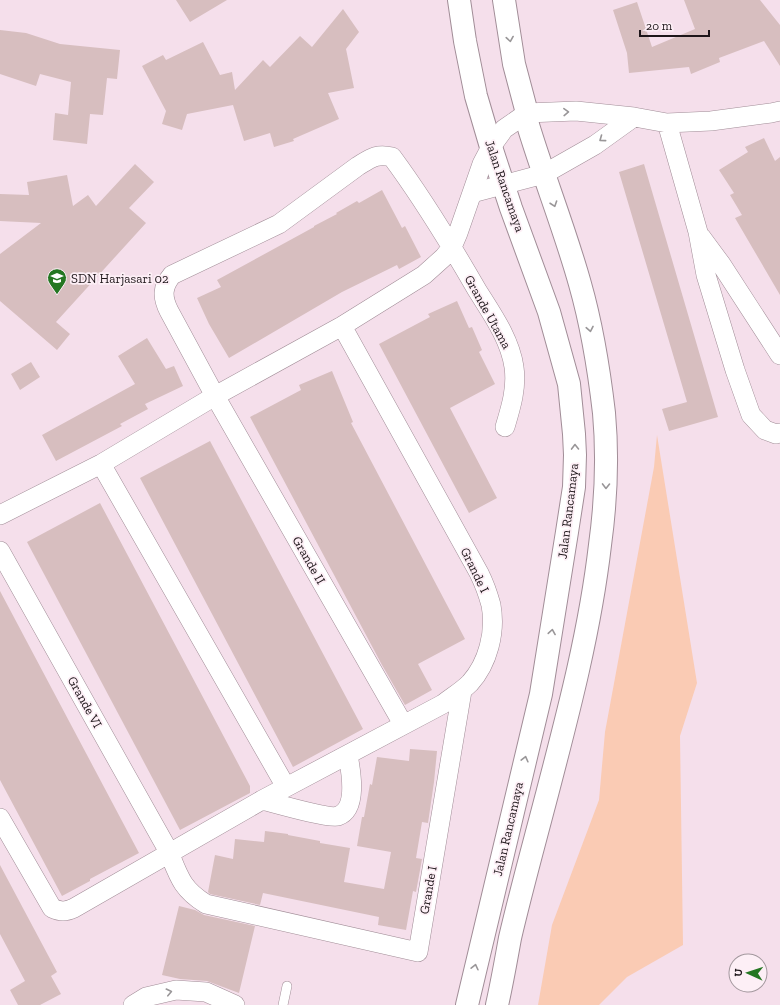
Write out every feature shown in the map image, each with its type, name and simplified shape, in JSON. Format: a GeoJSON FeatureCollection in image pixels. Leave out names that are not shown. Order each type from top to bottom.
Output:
{"type":"FeatureCollection","features":[{"type":"Feature","properties":{"kind":"street","name":"Jalan Rancamaya"},"geometry":{"type":"LineString","coordinates":[[459,0],[470,69],[476,96],[491,147],[549,312],[569,384],[574,434],[574,487],[541,694],[467,1005]]}},
{"type":"Feature","properties":{"kind":"street"},"geometry":{"type":"LineString","coordinates":[[497,1005],[510,938],[520,897],[576,683],[597,572],[606,492],[604,414],[594,349],[581,286],[528,124],[527,113],[514,64],[504,0]]}},
{"type":"Feature","properties":{"kind":"street"},"geometry":{"type":"LineString","coordinates":[[0,515],[101,464],[215,396],[342,326],[424,275],[444,257],[452,247],[482,164],[491,147],[504,129],[527,113],[576,111],[634,117],[667,123],[711,121],[780,111]]}},
{"type":"Feature","properties":{"kind":"street"},"geometry":{"type":"LineString","coordinates":[[472,193],[544,174],[594,145],[634,117]]}},
{"type":"Feature","properties":{"kind":"street"},"geometry":{"type":"LineString","coordinates":[[667,123],[698,232],[706,275],[724,336],[752,415],[765,430],[780,434]]}},
{"type":"Feature","properties":{"kind":"street","name":"Grande Utama"},"geometry":{"type":"LineString","coordinates":[[215,396],[165,303],[164,288],[166,282],[172,275],[279,224],[358,166],[378,155],[392,157],[452,247],[506,339],[512,356],[515,383],[512,405],[505,427]]}},
{"type":"Feature","properties":{"kind":"street"},"geometry":{"type":"LineString","coordinates":[[698,232],[721,264],[780,355]]}},
{"type":"Feature","properties":{"kind":"street","name":"Grande I"},"geometry":{"type":"LineString","coordinates":[[342,326],[479,573],[487,592],[491,607],[491,638],[487,655],[480,669],[462,691],[418,952]]}},
{"type":"Feature","properties":{"kind":"street","name":"Grande II"},"geometry":{"type":"LineString","coordinates":[[215,396],[403,724]]}},
{"type":"Feature","properties":{"kind":"street"},"geometry":{"type":"LineString","coordinates":[[101,464],[286,788]]}},
{"type":"Feature","properties":{"kind":"street","name":"Grande VI"},"geometry":{"type":"LineString","coordinates":[[0,551],[169,852],[180,881],[195,897],[206,904],[418,952]]}},
{"type":"Feature","properties":{"kind":"street"},"geometry":{"type":"LineString","coordinates":[[0,818],[52,908],[65,912],[262,800],[443,704],[462,691]]}},
{"type":"Feature","properties":{"kind":"street"},"geometry":{"type":"LineString","coordinates":[[262,800],[322,815],[337,816],[346,808],[351,793],[352,775],[348,755]]}},
{"type":"Feature","properties":{"kind":"street"},"geometry":{"type":"LineString","coordinates":[[133,1005],[146,997],[176,990],[206,992],[235,1005]]}},
{"type":"Feature","properties":{"kind":"lane"},"geometry":{"type":"LineString","coordinates":[[283,1005],[287,986]]}},
{"type":"Feature","properties":{"kind":"shaded area"},"geometry":{"type":"Polygon","coordinates":[[[657,435],[697,683],[680,736],[683,945],[627,977],[599,1005],[538,1005],[552,925],[599,800],[605,732],[654,467],[657,435]]]}},
{"type":"Feature","properties":{"kind":"building"},"geometry":{"type":"Polygon","coordinates":[[[176,0],[227,0],[190,22],[176,0]]]}},
{"type":"Feature","properties":{"kind":"building"},"geometry":{"type":"Polygon","coordinates":[[[684,0],[760,0],[780,25],[780,66],[764,41],[719,58],[720,62],[691,74],[689,67],[629,73],[627,53],[613,10],[637,2],[652,47],[695,29],[684,0]]]}},
{"type":"Feature","properties":{"kind":"building"},"geometry":{"type":"Polygon","coordinates":[[[343,9],[359,32],[346,49],[354,88],[328,93],[339,119],[293,139],[294,141],[274,147],[270,133],[244,141],[233,105],[187,114],[182,130],[162,124],[166,111],[142,66],[163,55],[166,60],[203,42],[220,75],[232,72],[235,90],[263,60],[270,67],[300,36],[312,47],[343,9]]]}},
{"type":"Feature","properties":{"kind":"building"},"geometry":{"type":"Polygon","coordinates":[[[0,30],[26,33],[60,44],[120,50],[117,79],[107,78],[103,115],[90,114],[87,144],[53,140],[55,113],[68,115],[71,82],[40,74],[36,86],[0,74],[0,30]]]}},
{"type":"Feature","properties":{"kind":"building"},"geometry":{"type":"Polygon","coordinates":[[[764,138],[775,161],[780,157],[780,295],[735,218],[742,215],[730,195],[734,193],[719,170],[748,152],[745,147],[764,138]]]}},
{"type":"Feature","properties":{"kind":"building"},"geometry":{"type":"Polygon","coordinates":[[[135,164],[154,182],[129,208],[146,223],[56,322],[70,334],[57,350],[0,301],[0,254],[41,223],[0,221],[0,194],[29,195],[27,182],[67,175],[73,206],[88,195],[96,206],[135,164]]]}},
{"type":"Feature","properties":{"kind":"building"},"geometry":{"type":"Polygon","coordinates":[[[644,164],[718,417],[669,431],[662,409],[687,402],[619,172],[644,164]]]}},
{"type":"Feature","properties":{"kind":"building"},"geometry":{"type":"Polygon","coordinates":[[[382,190],[402,228],[405,226],[421,257],[399,269],[397,265],[342,292],[229,358],[209,324],[197,298],[221,287],[217,280],[314,227],[357,201],[359,203],[382,190]]]}},
{"type":"Feature","properties":{"kind":"building"},"geometry":{"type":"Polygon","coordinates":[[[457,301],[469,328],[472,327],[482,350],[479,352],[495,384],[450,408],[497,498],[469,513],[379,344],[430,317],[428,314],[457,301]]]}},
{"type":"Feature","properties":{"kind":"building"},"geometry":{"type":"Polygon","coordinates":[[[147,338],[166,369],[174,366],[183,386],[145,404],[148,409],[120,424],[122,426],[56,461],[42,435],[135,384],[118,356],[147,338]]]}},
{"type":"Feature","properties":{"kind":"building"},"geometry":{"type":"Polygon","coordinates":[[[31,362],[40,377],[20,390],[11,374],[31,362]]]}},
{"type":"Feature","properties":{"kind":"building"},"geometry":{"type":"Polygon","coordinates":[[[332,371],[353,422],[351,423],[465,639],[418,664],[432,690],[405,705],[382,665],[250,417],[301,390],[299,385],[332,371]]]}},
{"type":"Feature","properties":{"kind":"building"},"geometry":{"type":"Polygon","coordinates":[[[210,441],[363,729],[293,767],[140,478],[210,441]]]}},
{"type":"Feature","properties":{"kind":"building"},"geometry":{"type":"Polygon","coordinates":[[[100,503],[250,786],[250,793],[180,830],[27,542],[100,503]]]}},
{"type":"Feature","properties":{"kind":"building"},"geometry":{"type":"Polygon","coordinates":[[[0,591],[139,853],[62,896],[0,780],[0,591]]]}},
{"type":"Feature","properties":{"kind":"building"},"geometry":{"type":"Polygon","coordinates":[[[410,749],[437,751],[428,823],[422,822],[416,858],[422,859],[416,892],[413,891],[406,930],[378,925],[379,917],[263,893],[260,905],[210,894],[208,892],[215,855],[233,859],[235,839],[264,842],[265,831],[288,834],[320,841],[320,843],[350,848],[344,882],[384,889],[391,852],[357,846],[362,817],[364,817],[370,784],[372,785],[377,757],[409,761],[410,749]]]}},
{"type":"Feature","properties":{"kind":"building"},"geometry":{"type":"Polygon","coordinates":[[[0,865],[57,972],[51,976],[61,994],[40,1005],[18,1005],[10,990],[25,981],[0,934],[0,865]]]}},
{"type":"Feature","properties":{"kind":"building"},"geometry":{"type":"Polygon","coordinates":[[[179,906],[195,910],[204,915],[255,926],[239,993],[207,981],[180,979],[162,975],[179,906]]]}},
{"type":"Feature","properties":{"kind":"place","name":"SDN Harjasari 02"},"geometry":{"type":"Point","coordinates":[57,295]}}]}
